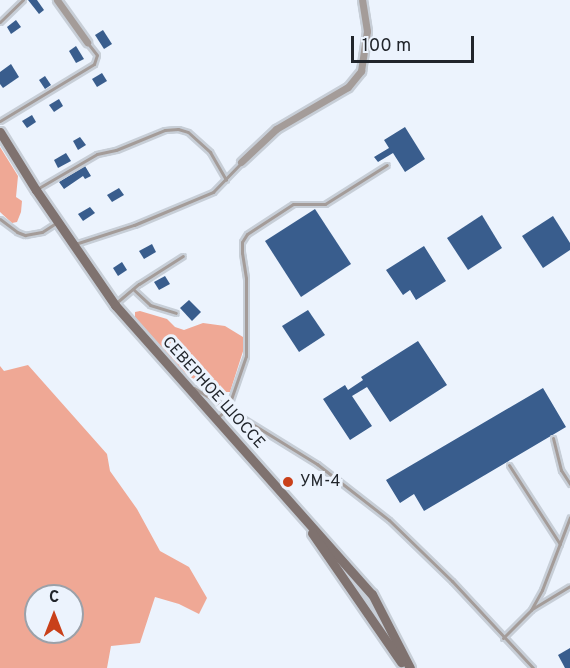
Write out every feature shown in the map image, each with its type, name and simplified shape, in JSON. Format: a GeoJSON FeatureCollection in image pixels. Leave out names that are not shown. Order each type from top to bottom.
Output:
{"type":"FeatureCollection","features":[{"type":"Feature","properties":{"kind":"main road","name":"СЕВЕРНОЕ ШОССЕ"},"geometry":{"type":"LineString","coordinates":[[0,132],[36,190],[115,305],[372,594],[410,668]]}},
{"type":"Feature","properties":{"kind":"main road"},"geometry":{"type":"LineString","coordinates":[[294,506],[405,668]]}},
{"type":"Feature","properties":{"kind":"street"},"geometry":{"type":"LineString","coordinates":[[57,0],[87,42]]}},
{"type":"Feature","properties":{"kind":"street"},"geometry":{"type":"LineString","coordinates":[[241,162],[276,129],[348,87],[361,71],[367,31],[362,0]]}},
{"type":"Feature","properties":{"kind":"lane"},"geometry":{"type":"LineString","coordinates":[[0,22],[23,0]]}},
{"type":"Feature","properties":{"kind":"lane"},"geometry":{"type":"LineString","coordinates":[[0,121],[94,64],[98,59],[97,55],[87,42]]}},
{"type":"Feature","properties":{"kind":"lane"},"geometry":{"type":"LineString","coordinates":[[36,190],[97,154],[116,150],[165,130],[178,129],[188,132],[210,152],[226,180]]}},
{"type":"Feature","properties":{"kind":"lane"},"geometry":{"type":"LineString","coordinates":[[73,245],[213,192],[241,162]]}},
{"type":"Feature","properties":{"kind":"lane"},"geometry":{"type":"LineString","coordinates":[[216,418],[228,408],[246,356],[248,340],[246,278],[242,242],[247,234],[293,204],[325,204],[387,165]]}},
{"type":"Feature","properties":{"kind":"lane"},"geometry":{"type":"LineString","coordinates":[[0,219],[25,235],[42,232],[58,222]]}},
{"type":"Feature","properties":{"kind":"lane"},"geometry":{"type":"LineString","coordinates":[[115,305],[133,289],[183,256]]}},
{"type":"Feature","properties":{"kind":"lane"},"geometry":{"type":"LineString","coordinates":[[133,289],[150,305],[176,313]]}},
{"type":"Feature","properties":{"kind":"lane"},"geometry":{"type":"LineString","coordinates":[[180,380],[317,464],[389,520],[452,581],[533,668]]}},
{"type":"Feature","properties":{"kind":"lane"},"geometry":{"type":"LineString","coordinates":[[553,438],[561,470],[570,484]]}},
{"type":"Feature","properties":{"kind":"lane"},"geometry":{"type":"LineString","coordinates":[[509,465],[560,544]]}},
{"type":"Feature","properties":{"kind":"lane"},"geometry":{"type":"LineString","coordinates":[[531,610],[570,517]]}},
{"type":"Feature","properties":{"kind":"lane"},"geometry":{"type":"LineString","coordinates":[[503,638],[531,610],[570,586]]}},
{"type":"Feature","properties":{"kind":"shaded area"},"geometry":{"type":"Polygon","coordinates":[[[0,147],[18,176],[16,197],[22,201],[17,222],[12,223],[0,212],[0,147]]]}},
{"type":"Feature","properties":{"kind":"shaded area"},"geometry":{"type":"Polygon","coordinates":[[[140,311],[167,319],[175,327],[184,330],[203,323],[225,326],[243,337],[245,345],[230,392],[214,392],[186,374],[135,319],[135,312],[140,311]]]}},
{"type":"Feature","properties":{"kind":"shaded area"},"geometry":{"type":"Polygon","coordinates":[[[28,365],[107,454],[110,471],[137,509],[160,551],[189,567],[207,598],[199,614],[179,604],[155,597],[140,643],[111,646],[107,668],[0,668],[0,366],[4,371],[28,365]]]}},
{"type":"Feature","properties":{"kind":"building"},"geometry":{"type":"Polygon","coordinates":[[[28,0],[37,0],[44,10],[39,14],[28,0]]]}},
{"type":"Feature","properties":{"kind":"building"},"geometry":{"type":"Polygon","coordinates":[[[16,20],[21,27],[11,34],[7,27],[16,20]]]}},
{"type":"Feature","properties":{"kind":"building"},"geometry":{"type":"Polygon","coordinates":[[[103,30],[112,44],[104,49],[95,35],[103,30]]]}},
{"type":"Feature","properties":{"kind":"building"},"geometry":{"type":"Polygon","coordinates":[[[76,46],[84,59],[76,63],[69,51],[76,46]]]}},
{"type":"Feature","properties":{"kind":"building"},"geometry":{"type":"Polygon","coordinates":[[[11,64],[19,77],[3,88],[0,84],[0,72],[11,64]]]}},
{"type":"Feature","properties":{"kind":"building"},"geometry":{"type":"Polygon","coordinates":[[[102,73],[107,81],[97,87],[92,79],[102,73]]]}},
{"type":"Feature","properties":{"kind":"building"},"geometry":{"type":"Polygon","coordinates":[[[45,76],[51,85],[45,89],[39,80],[45,76]]]}},
{"type":"Feature","properties":{"kind":"building"},"geometry":{"type":"Polygon","coordinates":[[[59,99],[63,106],[54,112],[49,105],[59,99]]]}},
{"type":"Feature","properties":{"kind":"building"},"geometry":{"type":"Polygon","coordinates":[[[32,115],[36,122],[27,128],[22,121],[32,115]]]}},
{"type":"Feature","properties":{"kind":"building"},"geometry":{"type":"Polygon","coordinates":[[[405,127],[425,159],[405,172],[393,153],[378,162],[374,157],[389,148],[384,140],[405,127]]]}},
{"type":"Feature","properties":{"kind":"building"},"geometry":{"type":"Polygon","coordinates":[[[80,137],[86,145],[78,150],[73,141],[80,137]]]}},
{"type":"Feature","properties":{"kind":"building"},"geometry":{"type":"Polygon","coordinates":[[[66,153],[71,161],[58,168],[54,160],[66,153]]]}},
{"type":"Feature","properties":{"kind":"building"},"geometry":{"type":"Polygon","coordinates":[[[85,166],[91,176],[85,179],[83,176],[64,189],[59,182],[85,166]]]}},
{"type":"Feature","properties":{"kind":"building"},"geometry":{"type":"Polygon","coordinates":[[[119,188],[124,195],[112,202],[107,195],[119,188]]]}},
{"type":"Feature","properties":{"kind":"building"},"geometry":{"type":"Polygon","coordinates":[[[90,207],[95,213],[83,221],[78,214],[90,207]]]}},
{"type":"Feature","properties":{"kind":"building"},"geometry":{"type":"Polygon","coordinates":[[[315,209],[351,264],[301,297],[265,241],[315,209]]]}},
{"type":"Feature","properties":{"kind":"building"},"geometry":{"type":"Polygon","coordinates":[[[482,215],[502,248],[468,270],[447,238],[482,215]]]}},
{"type":"Feature","properties":{"kind":"building"},"geometry":{"type":"Polygon","coordinates":[[[553,216],[570,243],[570,250],[543,268],[522,236],[553,216]]]}},
{"type":"Feature","properties":{"kind":"building"},"geometry":{"type":"Polygon","coordinates":[[[152,244],[156,252],[144,259],[139,251],[152,244]]]}},
{"type":"Feature","properties":{"kind":"building"},"geometry":{"type":"Polygon","coordinates":[[[424,246],[446,281],[416,300],[410,290],[403,295],[386,270],[424,246]]]}},
{"type":"Feature","properties":{"kind":"building"},"geometry":{"type":"Polygon","coordinates":[[[122,262],[127,270],[118,276],[113,268],[122,262]]]}},
{"type":"Feature","properties":{"kind":"building"},"geometry":{"type":"Polygon","coordinates":[[[165,276],[170,284],[159,290],[154,282],[165,276]]]}},
{"type":"Feature","properties":{"kind":"building"},"geometry":{"type":"Polygon","coordinates":[[[189,300],[201,312],[192,321],[180,308],[189,300]]]}},
{"type":"Feature","properties":{"kind":"building"},"geometry":{"type":"Polygon","coordinates":[[[308,310],[325,335],[299,352],[282,326],[308,310]]]}},
{"type":"Feature","properties":{"kind":"building"},"geometry":{"type":"Polygon","coordinates":[[[418,341],[447,385],[390,422],[367,387],[352,396],[372,426],[350,440],[323,399],[345,385],[348,390],[363,380],[361,377],[418,341]]]}},
{"type":"Feature","properties":{"kind":"building"},"geometry":{"type":"Polygon","coordinates":[[[543,388],[566,427],[424,511],[414,494],[400,503],[386,480],[543,388]]]}},
{"type":"Feature","properties":{"kind":"building"},"geometry":{"type":"Polygon","coordinates":[[[570,648],[570,668],[565,668],[558,655],[570,648]]]}},
{"type":"Feature","properties":{"kind":"place","name":"УМ-4"},"geometry":{"type":"Point","coordinates":[288,482]}}]}
